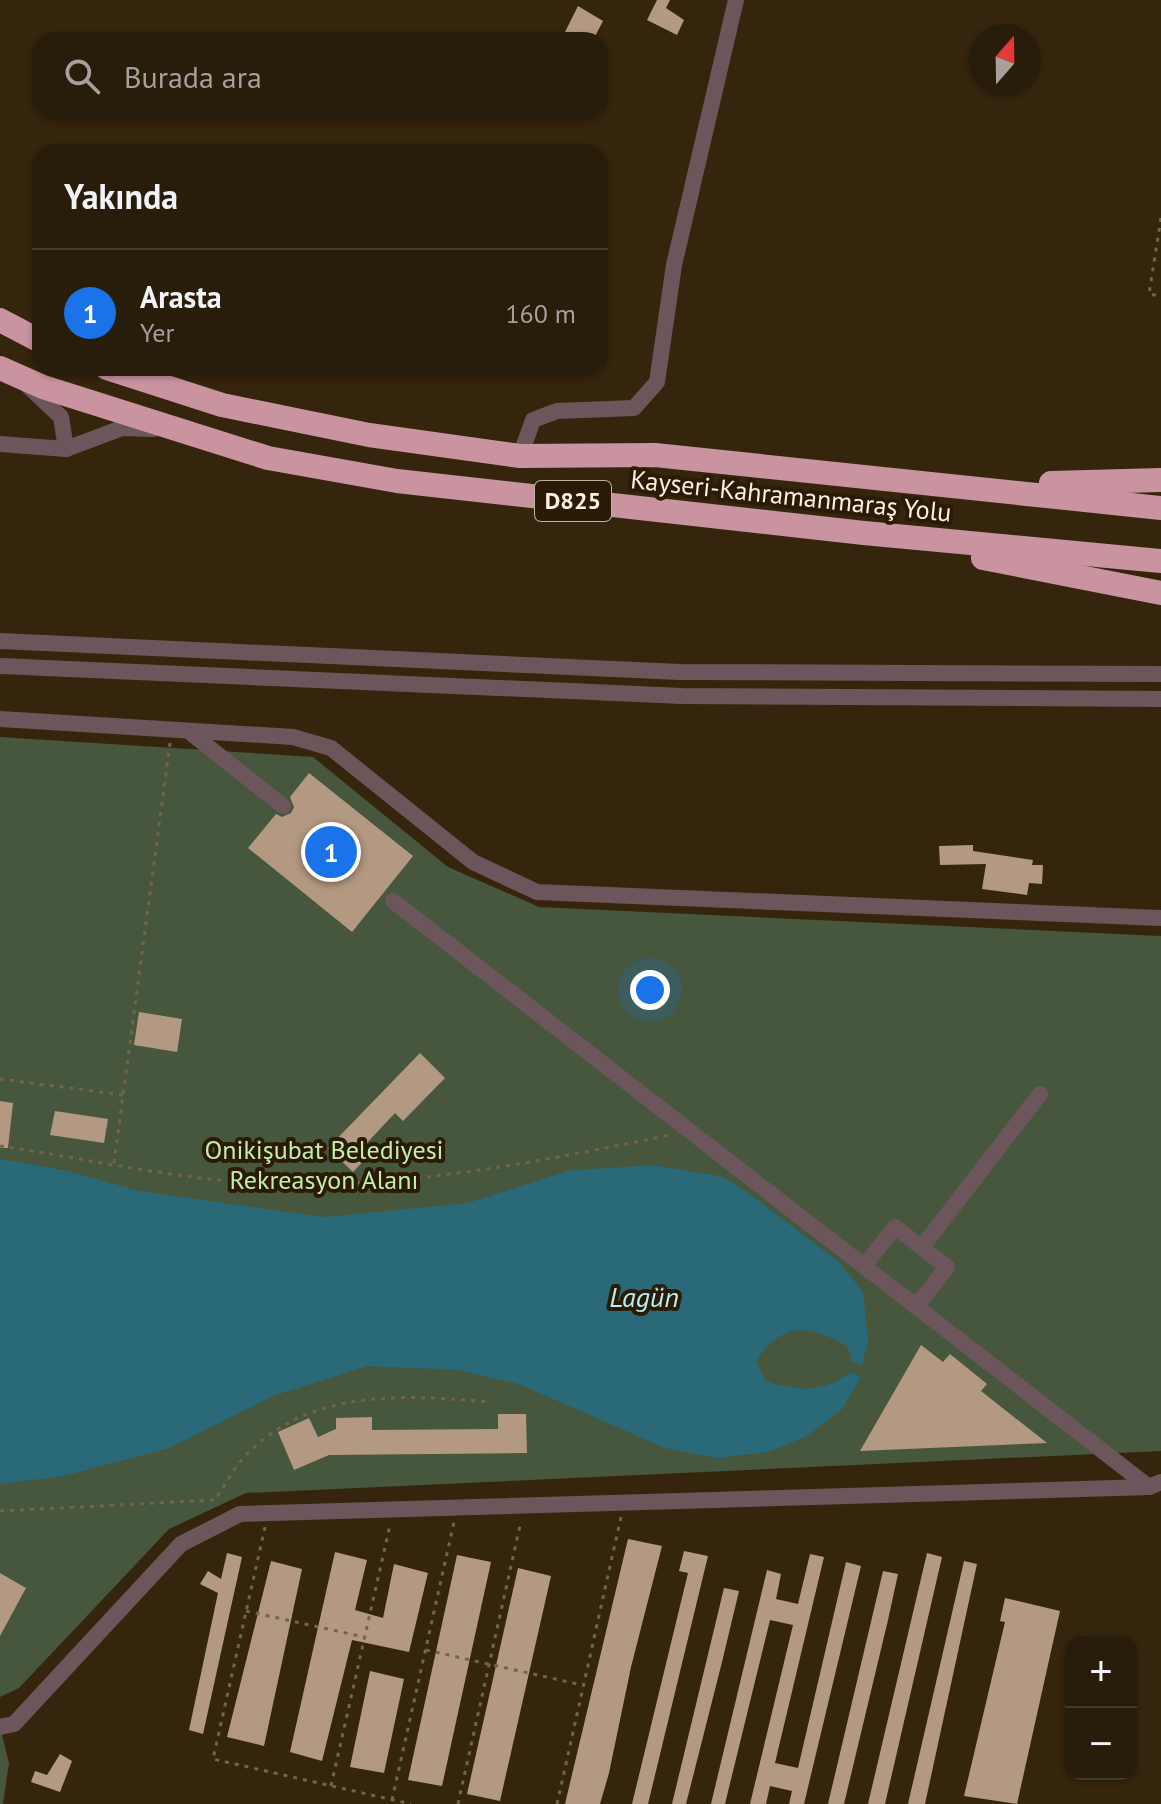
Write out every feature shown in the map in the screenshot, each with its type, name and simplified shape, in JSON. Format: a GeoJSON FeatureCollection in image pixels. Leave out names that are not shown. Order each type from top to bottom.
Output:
{"type":"FeatureCollection","features":[{"type":"Feature","properties":{"kind":"highway"},"geometry":{"type":"LineString","coordinates":[[0,320],[32,337]]}},
{"type":"Feature","properties":{"kind":"highway","name":"Kayseri-Kahramanmaraş Yolu"},"geometry":{"type":"LineString","coordinates":[[9,373],[268,458],[397,481],[864,533],[1161,561]]}},
{"type":"Feature","properties":{"kind":"highway","name":"Kayseri-Kahramanmaraş Yolu"},"geometry":{"type":"LineString","coordinates":[[132,376],[222,405],[369,435],[520,456],[655,455],[1161,508]]}},
{"type":"Feature","properties":{"kind":"highway"},"geometry":{"type":"LineString","coordinates":[[966,486],[1161,480]]}},
{"type":"Feature","properties":{"kind":"highway"},"geometry":{"type":"LineString","coordinates":[[864,533],[1161,593]]}},
{"type":"Feature","properties":{"kind":"street"},"geometry":{"type":"LineString","coordinates":[[520,456],[533,420],[557,411],[634,408],[657,382],[674,265],[736,0]]}},
{"type":"Feature","properties":{"kind":"street"},"geometry":{"type":"LineString","coordinates":[[9,373],[61,417],[66,449]]}},
{"type":"Feature","properties":{"kind":"street"},"geometry":{"type":"LineString","coordinates":[[0,444],[66,449],[122,428],[172,429]]}},
{"type":"Feature","properties":{"kind":"street"},"geometry":{"type":"LineString","coordinates":[[0,641],[680,672],[1161,674]]}},
{"type":"Feature","properties":{"kind":"street"},"geometry":{"type":"LineString","coordinates":[[0,666],[682,696],[1161,699]]}},
{"type":"Feature","properties":{"kind":"street"},"geometry":{"type":"LineString","coordinates":[[0,719],[192,734],[293,737],[331,748],[473,862],[537,892],[1161,918]]}},
{"type":"Feature","properties":{"kind":"street"},"geometry":{"type":"LineString","coordinates":[[192,734],[283,806]]}},
{"type":"Feature","properties":{"kind":"street"},"geometry":{"type":"LineString","coordinates":[[393,901],[916,1307],[1155,1484]]}},
{"type":"Feature","properties":{"kind":"street"},"geometry":{"type":"LineString","coordinates":[[922,1247],[1040,1094]]}},
{"type":"Feature","properties":{"kind":"street"},"geometry":{"type":"LineString","coordinates":[[864,1266],[895,1227],[922,1247],[947,1267],[916,1307]]}},
{"type":"Feature","properties":{"kind":"street"},"geometry":{"type":"LineString","coordinates":[[0,1727],[14,1724],[181,1544],[240,1514],[1155,1484]]}},
{"type":"Feature","properties":{"kind":"path"},"geometry":{"type":"LineString","coordinates":[[1161,218],[1149,294],[1161,296]]}},
{"type":"Feature","properties":{"kind":"path"},"geometry":{"type":"LineString","coordinates":[[114,1163],[172,732]]}},
{"type":"Feature","properties":{"kind":"path"},"geometry":{"type":"LineString","coordinates":[[0,1079],[123,1095]]}},
{"type":"Feature","properties":{"kind":"path"},"geometry":{"type":"LineString","coordinates":[[0,1146],[275,1184],[368,1183],[589,1151],[690,1131]]}},
{"type":"Feature","properties":{"kind":"path"},"geometry":{"type":"LineString","coordinates":[[0,1511],[215,1500],[250,1450],[303,1414],[361,1398],[491,1402]]}},
{"type":"Feature","properties":{"kind":"path"},"geometry":{"type":"LineString","coordinates":[[557,1804],[624,1502]]}},
{"type":"Feature","properties":{"kind":"path"},"geometry":{"type":"LineString","coordinates":[[458,1804],[525,1505]]}},
{"type":"Feature","properties":{"kind":"path"},"geometry":{"type":"LineString","coordinates":[[392,1800],[458,1507]]}},
{"type":"Feature","properties":{"kind":"path"},"geometry":{"type":"LineString","coordinates":[[331,1786],[393,1510]]}},
{"type":"Feature","properties":{"kind":"path"},"geometry":{"type":"LineString","coordinates":[[268,1512],[213,1759],[411,1804]]}},
{"type":"Feature","properties":{"kind":"path"},"geometry":{"type":"LineString","coordinates":[[246,1611],[364,1637]]}},
{"type":"Feature","properties":{"kind":"path"},"geometry":{"type":"LineString","coordinates":[[426,1650],[583,1685]]}},
{"type":"Feature","properties":{"kind":"green space","name":"Onikişubat Belediyesi Rekreasyon Alanı"},"geometry":{"type":"Polygon","coordinates":[[[0,737],[313,757],[448,867],[539,907],[1161,936],[1161,1451],[246,1493],[169,1529],[19,1688],[0,1697],[0,737]]]}},
{"type":"Feature","properties":{"kind":"green space"},"geometry":{"type":"Polygon","coordinates":[[[0,1727],[9,1763],[3,1804],[0,1804],[0,1727]]]}},
{"type":"Feature","properties":{"kind":"water","name":"Lagün"},"geometry":{"type":"Polygon","coordinates":[[[0,1159],[68,1171],[139,1191],[324,1217],[468,1203],[568,1171],[652,1165],[720,1176],[743,1189],[839,1262],[863,1292],[868,1341],[862,1365],[852,1362],[848,1347],[835,1339],[809,1331],[797,1331],[775,1340],[756,1362],[766,1381],[800,1389],[830,1384],[851,1372],[861,1377],[842,1409],[809,1435],[769,1452],[717,1458],[665,1448],[519,1384],[458,1370],[367,1366],[273,1396],[169,1448],[64,1476],[0,1484],[0,1159]]]}},
{"type":"Feature","properties":{"kind":"building"},"geometry":{"type":"Polygon","coordinates":[[[657,0],[670,0],[666,8],[684,20],[677,35],[647,20],[657,0]]]}},
{"type":"Feature","properties":{"kind":"building"},"geometry":{"type":"Polygon","coordinates":[[[578,6],[603,21],[597,32],[565,32],[578,6]]]}},
{"type":"Feature","properties":{"kind":"building"},"geometry":{"type":"Polygon","coordinates":[[[309,773],[413,856],[352,932],[248,848],[276,814],[282,817],[291,813],[294,807],[290,797],[309,773]]]}},
{"type":"Feature","properties":{"kind":"building"},"geometry":{"type":"Polygon","coordinates":[[[973,845],[973,851],[1033,860],[1032,865],[1043,865],[1042,884],[1029,883],[1027,895],[982,889],[986,864],[940,865],[939,846],[973,845]]]}},
{"type":"Feature","properties":{"kind":"building"},"geometry":{"type":"Polygon","coordinates":[[[139,1012],[182,1019],[177,1052],[134,1045],[139,1012]]]}},
{"type":"Feature","properties":{"kind":"building"},"geometry":{"type":"Polygon","coordinates":[[[420,1053],[445,1078],[403,1121],[395,1113],[365,1145],[372,1152],[353,1172],[328,1148],[420,1053]]]}},
{"type":"Feature","properties":{"kind":"building"},"geometry":{"type":"Polygon","coordinates":[[[0,1101],[13,1103],[8,1148],[0,1148],[0,1101]]]}},
{"type":"Feature","properties":{"kind":"building"},"geometry":{"type":"Polygon","coordinates":[[[55,1111],[108,1119],[104,1143],[50,1135],[55,1111]]]}},
{"type":"Feature","properties":{"kind":"building"},"geometry":{"type":"Polygon","coordinates":[[[921,1345],[943,1362],[950,1354],[987,1384],[981,1391],[1047,1443],[860,1451],[921,1345]]]}},
{"type":"Feature","properties":{"kind":"building"},"geometry":{"type":"Polygon","coordinates":[[[498,1414],[526,1414],[527,1453],[329,1455],[294,1470],[278,1432],[309,1418],[318,1437],[336,1429],[336,1418],[372,1417],[372,1430],[498,1429],[498,1414]]]}},
{"type":"Feature","properties":{"kind":"building"},"geometry":{"type":"Polygon","coordinates":[[[628,1539],[662,1546],[631,1667],[609,1773],[600,1804],[565,1804],[628,1539]]]}},
{"type":"Feature","properties":{"kind":"building"},"geometry":{"type":"Polygon","coordinates":[[[684,1551],[708,1556],[648,1804],[632,1804],[688,1573],[679,1571],[684,1551]]]}},
{"type":"Feature","properties":{"kind":"building"},"geometry":{"type":"Polygon","coordinates":[[[335,1552],[367,1560],[355,1610],[383,1618],[394,1564],[428,1573],[409,1652],[352,1640],[322,1761],[290,1752],[335,1552]]]}},
{"type":"Feature","properties":{"kind":"building"},"geometry":{"type":"Polygon","coordinates":[[[227,1553],[242,1557],[203,1734],[189,1730],[218,1593],[200,1584],[208,1571],[221,1579],[227,1553]]]}},
{"type":"Feature","properties":{"kind":"building"},"geometry":{"type":"Polygon","coordinates":[[[927,1553],[942,1557],[885,1804],[868,1804],[927,1553]]]}},
{"type":"Feature","properties":{"kind":"building"},"geometry":{"type":"Polygon","coordinates":[[[810,1554],[824,1557],[775,1763],[798,1768],[846,1562],[861,1566],[804,1804],[789,1804],[792,1791],[770,1786],[766,1804],[750,1804],[793,1625],[770,1620],[725,1804],[711,1804],[767,1570],[781,1574],[776,1599],[798,1604],[810,1554]]]}},
{"type":"Feature","properties":{"kind":"building"},"geometry":{"type":"Polygon","coordinates":[[[457,1555],[491,1562],[442,1786],[408,1780],[457,1555]]]}},
{"type":"Feature","properties":{"kind":"building"},"geometry":{"type":"Polygon","coordinates":[[[271,1561],[302,1569],[264,1746],[227,1737],[271,1561]]]}},
{"type":"Feature","properties":{"kind":"building"},"geometry":{"type":"Polygon","coordinates":[[[964,1561],[977,1564],[925,1804],[908,1804],[964,1561]]]}},
{"type":"Feature","properties":{"kind":"building"},"geometry":{"type":"Polygon","coordinates":[[[518,1568],[551,1576],[500,1801],[467,1794],[518,1568]]]}},
{"type":"Feature","properties":{"kind":"building"},"geometry":{"type":"Polygon","coordinates":[[[883,1571],[898,1574],[888,1620],[844,1804],[828,1804],[883,1571]]]}},
{"type":"Feature","properties":{"kind":"building"},"geometry":{"type":"Polygon","coordinates":[[[0,1573],[26,1588],[0,1636],[0,1573]]]}},
{"type":"Feature","properties":{"kind":"building"},"geometry":{"type":"Polygon","coordinates":[[[724,1588],[739,1591],[722,1662],[686,1804],[672,1804],[724,1588]]]}},
{"type":"Feature","properties":{"kind":"building"},"geometry":{"type":"Polygon","coordinates":[[[1005,1598],[1060,1611],[1017,1804],[964,1796],[1005,1622],[1000,1621],[1005,1598]]]}},
{"type":"Feature","properties":{"kind":"building"},"geometry":{"type":"Polygon","coordinates":[[[370,1671],[404,1679],[384,1773],[350,1767],[370,1671]]]}},
{"type":"Feature","properties":{"kind":"building"},"geometry":{"type":"Polygon","coordinates":[[[60,1754],[72,1761],[60,1792],[31,1782],[35,1771],[47,1775],[60,1754]]]}},
{"type":"Feature","properties":{"kind":"place","name":"Arasta"},"geometry":{"type":"Point","coordinates":[331,852]}}]}
